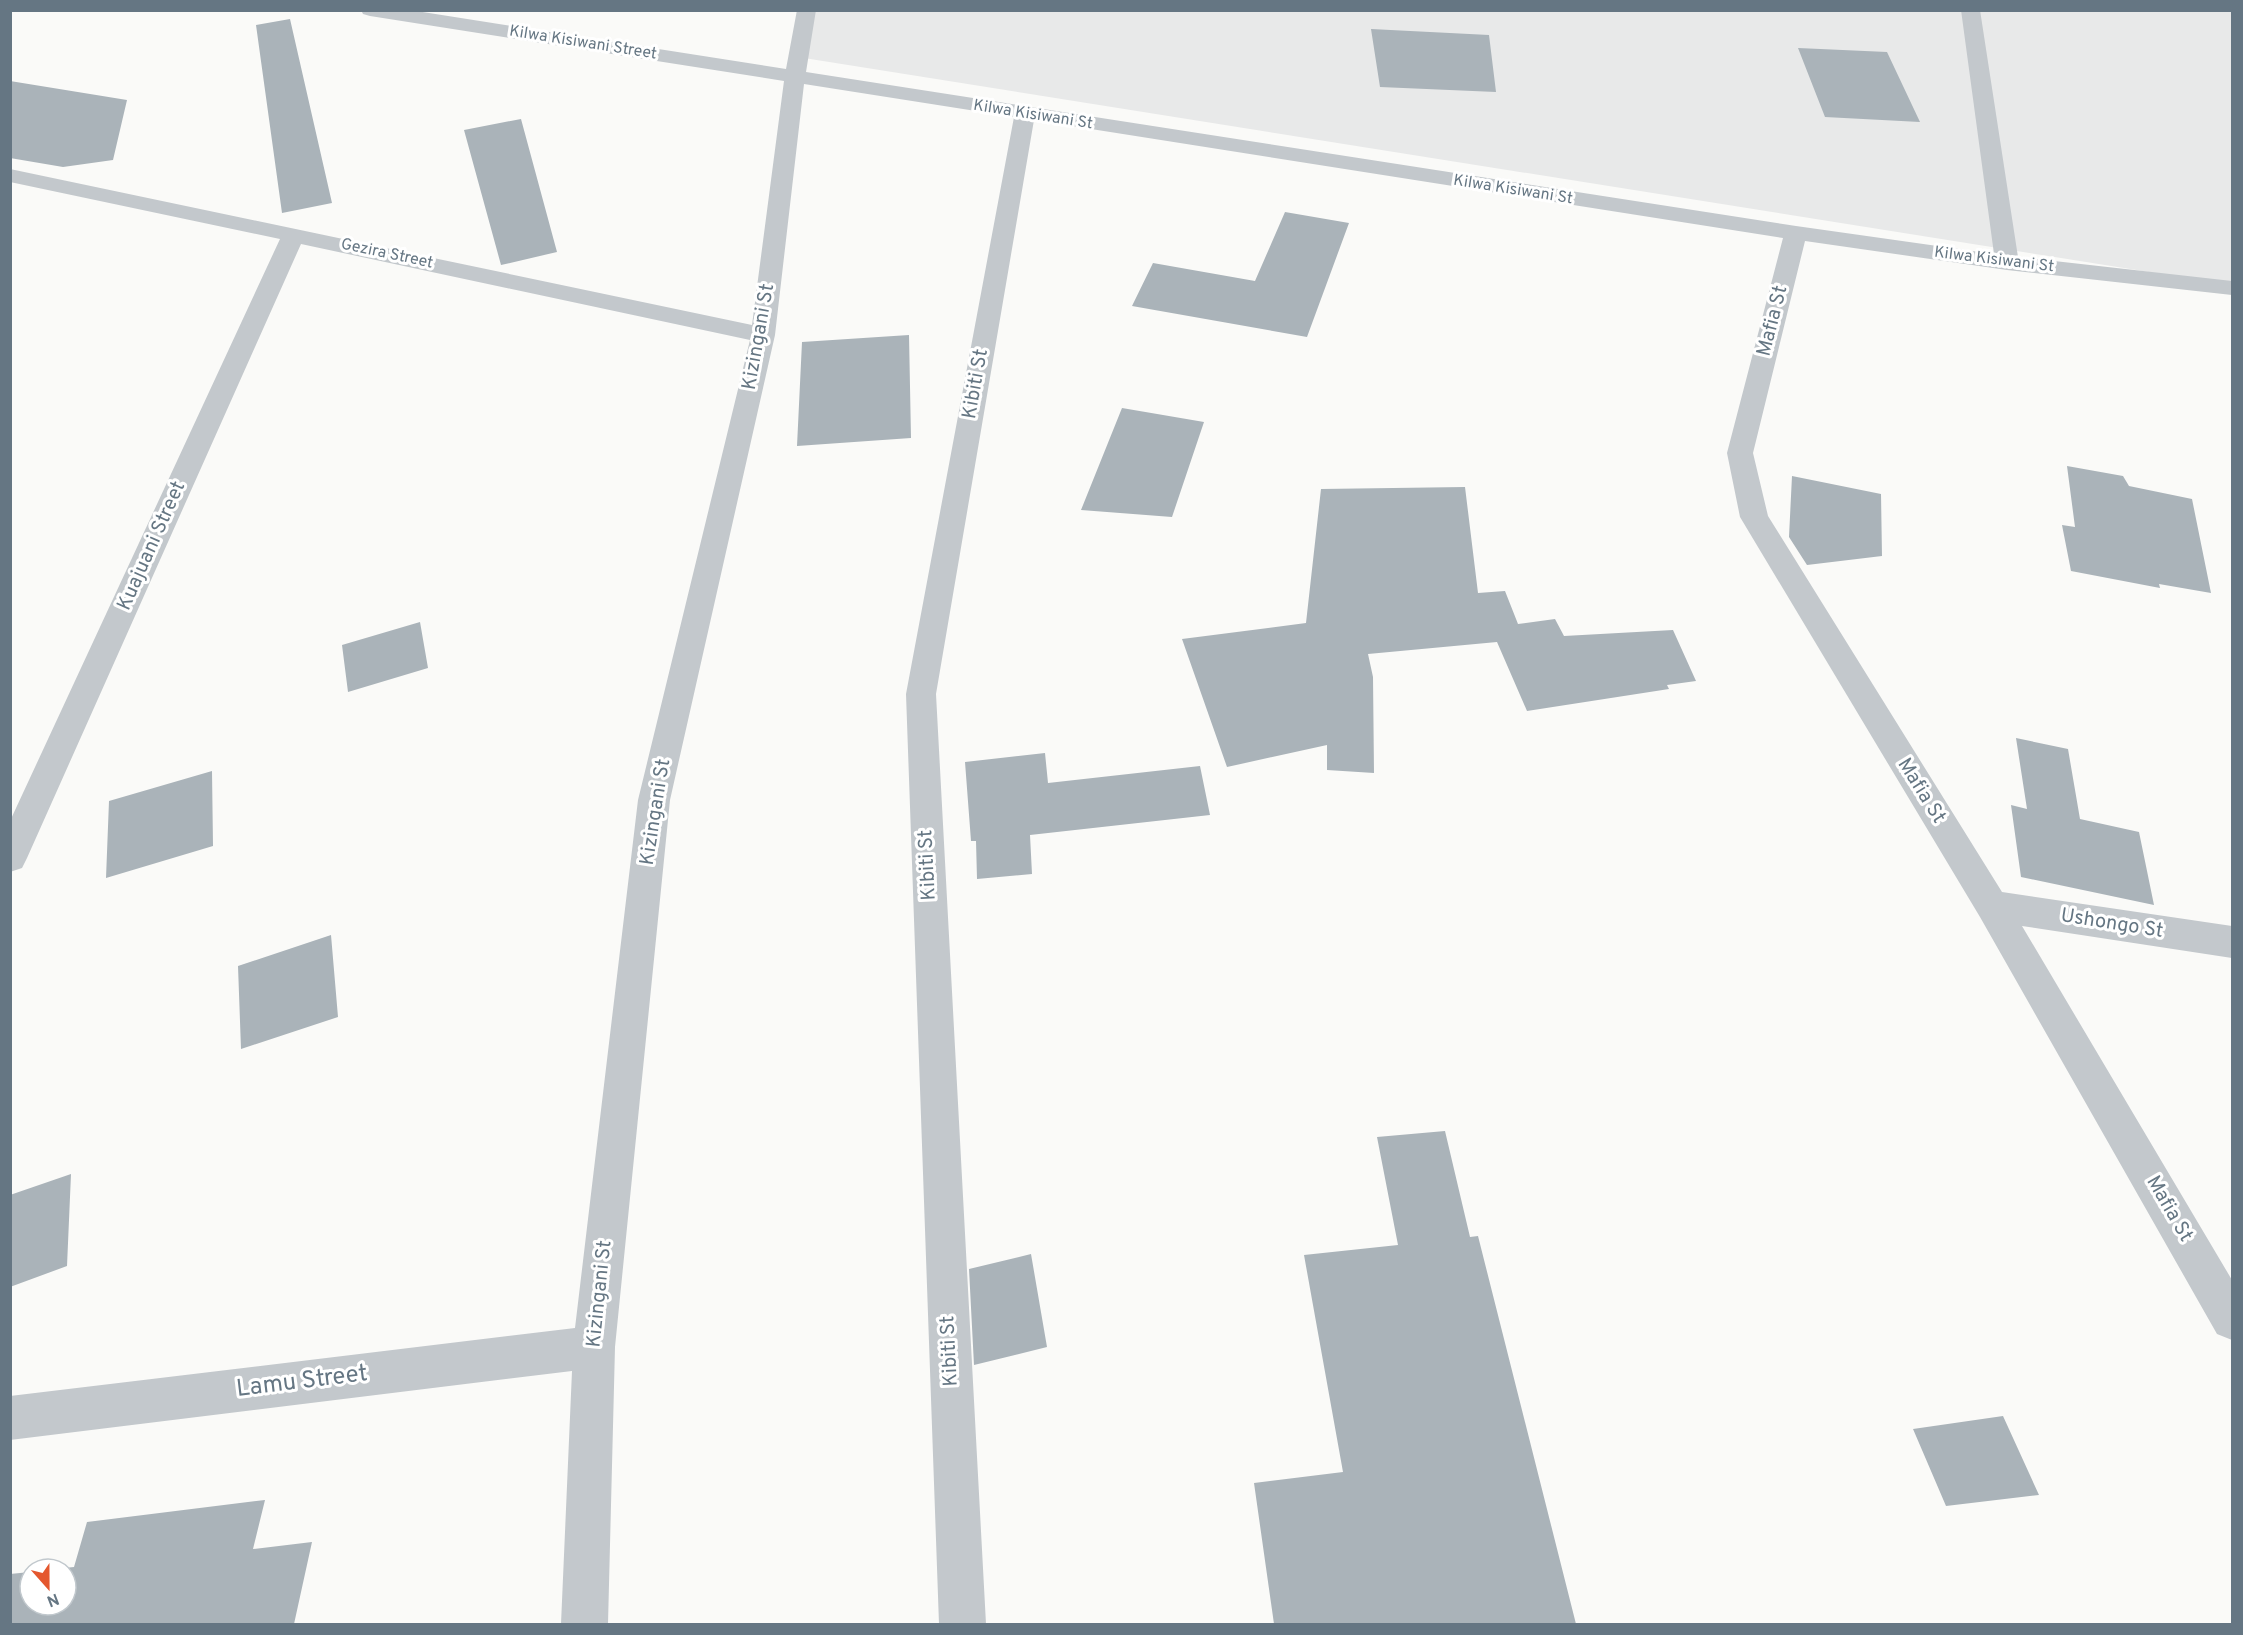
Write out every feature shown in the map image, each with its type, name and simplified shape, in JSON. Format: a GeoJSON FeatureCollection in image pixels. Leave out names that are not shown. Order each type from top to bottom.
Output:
{"type":"FeatureCollection","features":[{"type":"Feature","properties":{"kind":"street","name":"Kizingani St"},"geometry":{"type":"LineString","coordinates":[[585,1624],[594,1347],[654,800],[763,335],[795,76],[807,10]]}},
{"type":"Feature","properties":{"kind":"street"},"geometry":{"type":"LineString","coordinates":[[1970,10],[2007,263]]}},
{"type":"Feature","properties":{"kind":"street","name":"Kilwa Kisiwani Street"},"geometry":{"type":"LineString","coordinates":[[381,11],[795,76]]}},
{"type":"Feature","properties":{"kind":"street","name":"Kilwa Kisiwani St"},"geometry":{"type":"LineString","coordinates":[[795,76],[1025,114],[1796,233],[2007,263],[2232,288]]}},
{"type":"Feature","properties":{"kind":"street","name":"Kibiti St"},"geometry":{"type":"LineString","coordinates":[[962,1624],[921,694],[1025,114]]}},
{"type":"Feature","properties":{"kind":"street","name":"Gezira Street"},"geometry":{"type":"LineString","coordinates":[[10,176],[294,234],[763,335]]}},
{"type":"Feature","properties":{"kind":"street","name":"Mafia St"},"geometry":{"type":"LineString","coordinates":[[1796,233],[1740,453],[1754,516],[1992,906],[2232,1319]]}},
{"type":"Feature","properties":{"kind":"street","name":"Kuajuani Street"},"geometry":{"type":"LineString","coordinates":[[10,858],[294,234]]}},
{"type":"Feature","properties":{"kind":"street","name":"Ushongo St"},"geometry":{"type":"LineString","coordinates":[[1992,906],[2232,942]]}},
{"type":"Feature","properties":{"kind":"street","name":"Lamu Street"},"geometry":{"type":"LineString","coordinates":[[10,1418],[594,1347]]}},
{"type":"Feature","properties":{"kind":"shaded area"},"geometry":{"type":"Polygon","coordinates":[[[813,10],[2232,11],[2232,282],[2193,279],[804,58],[813,10]]]}},
{"type":"Feature","properties":{"kind":"building"},"geometry":{"type":"Polygon","coordinates":[[[290,19],[332,203],[282,213],[256,25],[290,19]]]}},
{"type":"Feature","properties":{"kind":"building"},"geometry":{"type":"Polygon","coordinates":[[[1371,29],[1489,35],[1496,92],[1380,87],[1371,29]]]}},
{"type":"Feature","properties":{"kind":"building"},"geometry":{"type":"Polygon","coordinates":[[[1798,48],[1887,52],[1920,122],[1825,117],[1798,48]]]}},
{"type":"Feature","properties":{"kind":"building"},"geometry":{"type":"Polygon","coordinates":[[[10,81],[127,100],[113,160],[63,167],[10,158],[10,81]]]}},
{"type":"Feature","properties":{"kind":"building"},"geometry":{"type":"Polygon","coordinates":[[[521,119],[557,252],[501,265],[464,130],[521,119]]]}},
{"type":"Feature","properties":{"kind":"building"},"geometry":{"type":"Polygon","coordinates":[[[1285,212],[1349,223],[1307,337],[1132,306],[1153,263],[1255,281],[1285,212]]]}},
{"type":"Feature","properties":{"kind":"building"},"geometry":{"type":"Polygon","coordinates":[[[909,335],[911,438],[797,446],[802,342],[909,335]]]}},
{"type":"Feature","properties":{"kind":"building"},"geometry":{"type":"Polygon","coordinates":[[[1122,408],[1204,422],[1172,517],[1081,510],[1122,408]]]}},
{"type":"Feature","properties":{"kind":"building"},"geometry":{"type":"Polygon","coordinates":[[[2067,466],[2123,476],[2129,486],[2192,499],[2211,593],[2159,584],[2160,588],[2071,571],[2062,525],[2075,527],[2067,466]]]}},
{"type":"Feature","properties":{"kind":"building"},"geometry":{"type":"Polygon","coordinates":[[[1792,476],[1881,494],[1882,556],[1807,565],[1789,537],[1792,476]]]}},
{"type":"Feature","properties":{"kind":"building"},"geometry":{"type":"Polygon","coordinates":[[[1465,487],[1478,593],[1505,591],[1518,624],[1555,619],[1564,636],[1673,630],[1696,681],[1667,685],[1669,689],[1527,711],[1497,642],[1368,654],[1373,677],[1374,773],[1327,770],[1327,745],[1227,767],[1182,639],[1306,623],[1321,489],[1465,487]]]}},
{"type":"Feature","properties":{"kind":"building"},"geometry":{"type":"Polygon","coordinates":[[[420,622],[428,668],[348,692],[342,645],[420,622]]]}},
{"type":"Feature","properties":{"kind":"building"},"geometry":{"type":"Polygon","coordinates":[[[2016,738],[2068,749],[2080,819],[2139,832],[2154,905],[2021,877],[2011,805],[2027,809],[2016,738]]]}},
{"type":"Feature","properties":{"kind":"building"},"geometry":{"type":"Polygon","coordinates":[[[1045,753],[1048,783],[1200,766],[1210,815],[1030,835],[1032,874],[977,879],[976,841],[971,841],[965,762],[1045,753]]]}},
{"type":"Feature","properties":{"kind":"building"},"geometry":{"type":"Polygon","coordinates":[[[212,771],[213,846],[106,878],[109,801],[212,771]]]}},
{"type":"Feature","properties":{"kind":"building"},"geometry":{"type":"Polygon","coordinates":[[[331,935],[338,1017],[241,1049],[238,966],[331,935]]]}},
{"type":"Feature","properties":{"kind":"building"},"geometry":{"type":"Polygon","coordinates":[[[1445,1131],[1470,1237],[1478,1236],[1576,1624],[1274,1624],[1254,1483],[1343,1472],[1304,1255],[1398,1245],[1377,1137],[1445,1131]]]}},
{"type":"Feature","properties":{"kind":"building"},"geometry":{"type":"Polygon","coordinates":[[[71,1174],[67,1266],[10,1287],[10,1195],[71,1174]]]}},
{"type":"Feature","properties":{"kind":"building"},"geometry":{"type":"Polygon","coordinates":[[[1031,1254],[1047,1347],[974,1365],[969,1269],[1031,1254]]]}},
{"type":"Feature","properties":{"kind":"building"},"geometry":{"type":"Polygon","coordinates":[[[2003,1416],[2039,1495],[1946,1506],[1913,1429],[2003,1416]]]}},
{"type":"Feature","properties":{"kind":"building"},"geometry":{"type":"Polygon","coordinates":[[[265,1500],[253,1549],[312,1542],[294,1624],[10,1624],[10,1574],[18,1573],[18,1617],[78,1617],[77,1557],[87,1522],[265,1500]]]}}]}
